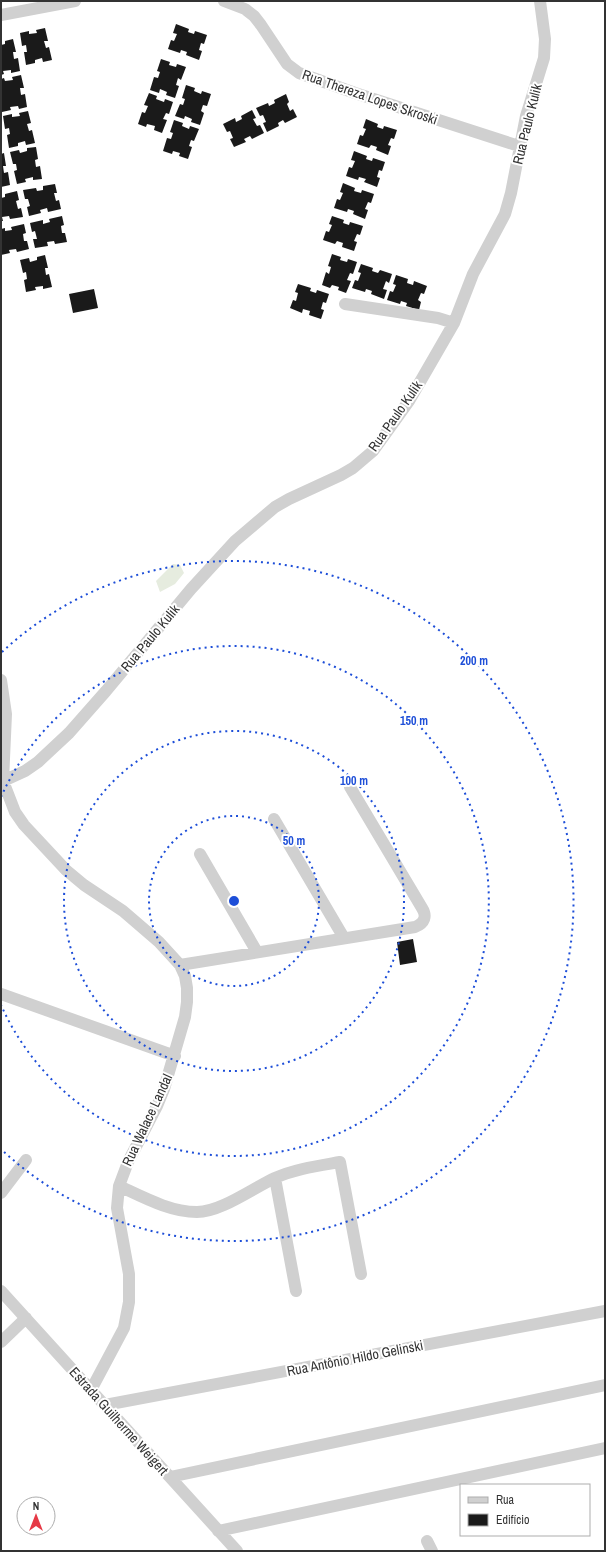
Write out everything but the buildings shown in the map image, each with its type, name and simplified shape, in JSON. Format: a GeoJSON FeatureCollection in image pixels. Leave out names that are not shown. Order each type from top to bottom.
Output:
{"type":"FeatureCollection","features":[{"type":"Feature","properties":{"kind":"street"},"geometry":{"type":"LineString","coordinates":[[1,15],[45,3],[75,1]]}},
{"type":"Feature","properties":{"kind":"street","name":"Rua Thereza Lopes Skroski"},"geometry":{"type":"LineString","coordinates":[[224,1],[245,9],[254,16],[287,64],[299,73],[354,93],[520,146]]}},
{"type":"Feature","properties":{"kind":"street","name":"Rua Paulo Kulik"},"geometry":{"type":"LineString","coordinates":[[2,782],[25,771],[38,762],[69,733],[196,583],[235,541],[275,507],[341,475],[358,464],[373,451],[409,401],[454,323],[473,274],[505,214],[511,193],[526,116],[546,48],[540,1]]}},
{"type":"Feature","properties":{"kind":"street"},"geometry":{"type":"LineString","coordinates":[[345,304],[438,318],[454,323]]}},
{"type":"Feature","properties":{"kind":"street","name":"Rua Walace Landal"},"geometry":{"type":"LineString","coordinates":[[1,680],[6,714],[2,782],[15,812],[52,856],[84,885],[123,911],[159,942],[180,965],[185,976],[187,988],[187,1002],[175,1056],[157,1106],[128,1162],[119,1186],[118,1208],[129,1274],[130,1302],[124,1328],[91,1390]]}},
{"type":"Feature","properties":{"kind":"street"},"geometry":{"type":"LineString","coordinates":[[180,965],[421,925],[424,920],[425,913],[350,787]]}},
{"type":"Feature","properties":{"kind":"street"},"geometry":{"type":"LineString","coordinates":[[274,819],[344,938]]}},
{"type":"Feature","properties":{"kind":"street"},"geometry":{"type":"LineString","coordinates":[[200,854],[257,952]]}},
{"type":"Feature","properties":{"kind":"street"},"geometry":{"type":"LineString","coordinates":[[1,994],[175,1056]]}},
{"type":"Feature","properties":{"kind":"street"},"geometry":{"type":"LineString","coordinates":[[1,1193],[26,1160]]}},
{"type":"Feature","properties":{"kind":"street"},"geometry":{"type":"LineString","coordinates":[[119,1186],[172,1208],[197,1212],[220,1207],[276,1178],[296,1170],[340,1162],[361,1274]]}},
{"type":"Feature","properties":{"kind":"street"},"geometry":{"type":"LineString","coordinates":[[276,1178],[296,1291]]}},
{"type":"Feature","properties":{"kind":"street","name":"Estrada Guilherme Weigert"},"geometry":{"type":"LineString","coordinates":[[1,1291],[236,1551]]}},
{"type":"Feature","properties":{"kind":"street","name":"Rua Antônio Hildo Gelinski"},"geometry":{"type":"LineString","coordinates":[[105,1405],[605,1311]]}},
{"type":"Feature","properties":{"kind":"street"},"geometry":{"type":"LineString","coordinates":[[1,1342],[26,1318]]}},
{"type":"Feature","properties":{"kind":"street"},"geometry":{"type":"LineString","coordinates":[[170,1477],[605,1385]]}},
{"type":"Feature","properties":{"kind":"street"},"geometry":{"type":"LineString","coordinates":[[218,1531],[605,1448]]}},
{"type":"Feature","properties":{"kind":"shaded area"},"geometry":{"type":"Polygon","coordinates":[[[173,564],[180,565],[184,573],[175,584],[160,592],[156,581],[173,564]]]}}]}
